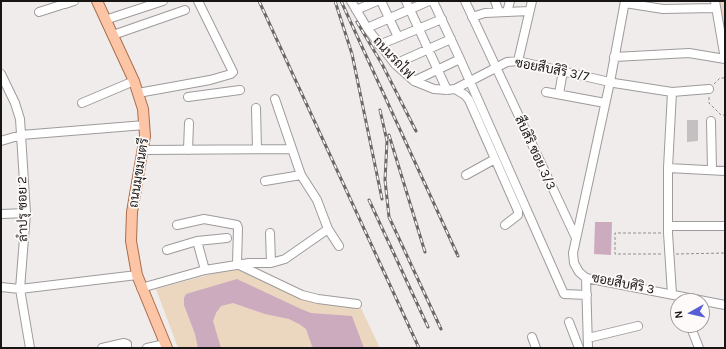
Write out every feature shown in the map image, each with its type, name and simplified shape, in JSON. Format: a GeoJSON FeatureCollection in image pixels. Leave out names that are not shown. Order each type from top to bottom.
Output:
{"type":"FeatureCollection","features":[{"type":"Feature","properties":{"kind":"main road","name":"ถนนมุขมนตรี"},"geometry":{"type":"LineString","coordinates":[[97,1],[134,81],[143,109],[145,136],[132,212],[131,241],[137,275],[141,288],[166,347]]}},
{"type":"Feature","properties":{"kind":"street"},"geometry":{"type":"LineString","coordinates":[[40,12],[74,1]]}},
{"type":"Feature","properties":{"kind":"street"},"geometry":{"type":"LineString","coordinates":[[105,20],[163,1]]}},
{"type":"Feature","properties":{"kind":"street"},"geometry":{"type":"LineString","coordinates":[[138,93],[210,80],[231,74],[233,72],[198,1]]}},
{"type":"Feature","properties":{"kind":"street","name":"ถนนรถไฟ"},"geometry":{"type":"LineString","coordinates":[[351,1],[367,28],[380,45],[395,64],[414,81],[434,89],[451,90]]}},
{"type":"Feature","properties":{"kind":"street"},"geometry":{"type":"LineString","coordinates":[[356,10],[377,1]]}},
{"type":"Feature","properties":{"kind":"street"},"geometry":{"type":"LineString","coordinates":[[381,1],[398,38]]}},
{"type":"Feature","properties":{"kind":"street"},"geometry":{"type":"LineString","coordinates":[[406,1],[437,70],[451,90],[465,95],[469,100],[518,211],[518,215],[505,225]]}},
{"type":"Feature","properties":{"kind":"street"},"geometry":{"type":"LineString","coordinates":[[367,28],[429,1]]}},
{"type":"Feature","properties":{"kind":"street"},"geometry":{"type":"LineString","coordinates":[[433,1],[564,294],[587,295]]}},
{"type":"Feature","properties":{"kind":"street","name":"สืบสิริ ซอย 3/3"},"geometry":{"type":"LineString","coordinates":[[465,1],[495,68],[576,238]]}},
{"type":"Feature","properties":{"kind":"street"},"geometry":{"type":"LineString","coordinates":[[494,1],[503,12]]}},
{"type":"Feature","properties":{"kind":"street"},"geometry":{"type":"LineString","coordinates":[[503,12],[510,1]]}},
{"type":"Feature","properties":{"kind":"street"},"geometry":{"type":"LineString","coordinates":[[518,61],[532,1]]}},
{"type":"Feature","properties":{"kind":"street"},"geometry":{"type":"LineString","coordinates":[[576,238],[610,82],[614,57],[625,2],[663,9],[715,5],[725,59],[689,53],[614,57]]}},
{"type":"Feature","properties":{"kind":"street"},"geometry":{"type":"LineString","coordinates":[[113,35],[185,10]]}},
{"type":"Feature","properties":{"kind":"street"},"geometry":{"type":"LineString","coordinates":[[472,17],[485,13],[529,10]]}},
{"type":"Feature","properties":{"kind":"street"},"geometry":{"type":"LineString","coordinates":[[380,45],[442,19]]}},
{"type":"Feature","properties":{"kind":"street"},"geometry":{"type":"LineString","coordinates":[[395,64],[451,39]]}},
{"type":"Feature","properties":{"kind":"street"},"geometry":{"type":"LineString","coordinates":[[414,81],[460,59]]}},
{"type":"Feature","properties":{"kind":"street","name":"ซอยสืบสิริ 3/7"},"geometry":{"type":"LineString","coordinates":[[495,68],[507,62],[518,61],[610,82],[672,92],[709,89]]}},
{"type":"Feature","properties":{"kind":"street"},"geometry":{"type":"LineString","coordinates":[[451,90],[495,68]]}},
{"type":"Feature","properties":{"kind":"street"},"geometry":{"type":"LineString","coordinates":[[559,94],[563,71]]}},
{"type":"Feature","properties":{"kind":"street","name":"ลำปรุ ซอย 2"},"geometry":{"type":"LineString","coordinates":[[2,79],[15,102],[20,119],[26,213],[20,289],[30,348]]}},
{"type":"Feature","properties":{"kind":"street"},"geometry":{"type":"LineString","coordinates":[[210,80],[217,93]]}},
{"type":"Feature","properties":{"kind":"street"},"geometry":{"type":"LineString","coordinates":[[82,103],[134,81]]}},
{"type":"Feature","properties":{"kind":"street"},"geometry":{"type":"LineString","coordinates":[[188,97],[240,90]]}},
{"type":"Feature","properties":{"kind":"street"},"geometry":{"type":"LineString","coordinates":[[546,92],[605,103]]}},
{"type":"Feature","properties":{"kind":"street"},"geometry":{"type":"LineString","coordinates":[[672,92],[668,168],[668,230],[677,293]]}},
{"type":"Feature","properties":{"kind":"street"},"geometry":{"type":"LineString","coordinates":[[275,99],[301,175],[317,200],[328,229],[339,246]]}},
{"type":"Feature","properties":{"kind":"street"},"geometry":{"type":"LineString","coordinates":[[256,108],[257,149]]}},
{"type":"Feature","properties":{"kind":"street"},"geometry":{"type":"LineString","coordinates":[[711,121],[712,170]]}},
{"type":"Feature","properties":{"kind":"street"},"geometry":{"type":"LineString","coordinates":[[188,150],[189,123]]}},
{"type":"Feature","properties":{"kind":"street"},"geometry":{"type":"LineString","coordinates":[[1,141],[145,125]]}},
{"type":"Feature","properties":{"kind":"street"},"geometry":{"type":"LineString","coordinates":[[1,146],[21,138]]}},
{"type":"Feature","properties":{"kind":"street"},"geometry":{"type":"LineString","coordinates":[[143,150],[291,149]]}},
{"type":"Feature","properties":{"kind":"street"},"geometry":{"type":"LineString","coordinates":[[466,175],[495,159]]}},
{"type":"Feature","properties":{"kind":"street"},"geometry":{"type":"LineString","coordinates":[[668,168],[725,171]]}},
{"type":"Feature","properties":{"kind":"street"},"geometry":{"type":"LineString","coordinates":[[265,181],[301,175]]}},
{"type":"Feature","properties":{"kind":"street"},"geometry":{"type":"LineString","coordinates":[[1,214],[26,213]]}},
{"type":"Feature","properties":{"kind":"street"},"geometry":{"type":"LineString","coordinates":[[177,225],[204,219],[237,225],[238,264]]}},
{"type":"Feature","properties":{"kind":"street"},"geometry":{"type":"LineString","coordinates":[[668,230],[725,226]]}},
{"type":"Feature","properties":{"kind":"street"},"geometry":{"type":"LineString","coordinates":[[141,288],[205,270],[238,264],[271,263],[285,259],[328,229]]}},
{"type":"Feature","properties":{"kind":"street"},"geometry":{"type":"LineString","coordinates":[[270,233],[271,263]]}},
{"type":"Feature","properties":{"kind":"street"},"geometry":{"type":"LineString","coordinates":[[167,250],[197,241],[227,238]]}},
{"type":"Feature","properties":{"kind":"street","name":"ซอยสืบศิริ 3"},"geometry":{"type":"LineString","coordinates":[[576,238],[573,253],[574,262],[579,272],[586,278],[670,295]]}},
{"type":"Feature","properties":{"kind":"street"},"geometry":{"type":"LineString","coordinates":[[197,241],[205,270]]}},
{"type":"Feature","properties":{"kind":"street"},"geometry":{"type":"LineString","coordinates":[[238,264],[302,295],[318,299],[357,304]]}},
{"type":"Feature","properties":{"kind":"street"},"geometry":{"type":"LineString","coordinates":[[1,287],[20,289],[137,275]]}},
{"type":"Feature","properties":{"kind":"street"},"geometry":{"type":"LineString","coordinates":[[586,278],[588,348]]}},
{"type":"Feature","properties":{"kind":"street","name":"ซอยสืบศิริ 3"},"geometry":{"type":"LineString","coordinates":[[710,302],[725,305]]}},
{"type":"Feature","properties":{"kind":"street"},"geometry":{"type":"LineString","coordinates":[[569,322],[579,348]]}},
{"type":"Feature","properties":{"kind":"street"},"geometry":{"type":"LineString","coordinates":[[588,338],[638,326]]}},
{"type":"Feature","properties":{"kind":"street"},"geometry":{"type":"LineString","coordinates":[[693,333],[699,348]]}},
{"type":"Feature","properties":{"kind":"street"},"geometry":{"type":"LineString","coordinates":[[532,337],[536,348]]}},
{"type":"Feature","properties":{"kind":"street"},"geometry":{"type":"LineString","coordinates":[[102,348],[124,343],[127,344],[128,348]]}},
{"type":"Feature","properties":{"kind":"street"},"geometry":{"type":"LineString","coordinates":[[147,348],[166,347]]}},
{"type":"Feature","properties":{"kind":"path"},"geometry":{"type":"LineString","coordinates":[[725,78],[720,78],[709,89],[709,103],[721,115],[725,115]]}},
{"type":"Feature","properties":{"kind":"path"},"geometry":{"type":"LineString","coordinates":[[615,254],[615,233],[668,230]]}},
{"type":"Feature","properties":{"kind":"shaded area"},"geometry":{"type":"Polygon","coordinates":[[[716,1],[725,1],[725,59],[716,1]]]}},
{"type":"Feature","properties":{"kind":"shaded area"},"geometry":{"type":"Polygon","coordinates":[[[595,222],[612,222],[611,255],[594,254],[595,222]]]}},
{"type":"Feature","properties":{"kind":"shaded area"},"geometry":{"type":"Polygon","coordinates":[[[237,267],[274,283],[306,301],[360,306],[380,348],[178,348],[156,289],[237,267]]]}},
{"type":"Feature","properties":{"kind":"shaded area"},"geometry":{"type":"Polygon","coordinates":[[[237,279],[311,313],[352,316],[364,348],[314,348],[306,329],[299,324],[289,319],[265,314],[233,303],[221,306],[213,321],[221,348],[198,348],[195,334],[184,305],[184,298],[186,294],[237,279]]]}},
{"type":"Feature","properties":{"kind":"building"},"geometry":{"type":"Polygon","coordinates":[[[687,120],[698,120],[698,141],[687,142],[687,120]]]}},
{"type":"Feature","properties":{"kind":"railway"},"geometry":{"type":"LineString","coordinates":[[259,1],[419,348]]}},
{"type":"Feature","properties":{"kind":"railway"},"geometry":{"type":"LineString","coordinates":[[335,1],[352,54],[382,199]]}},
{"type":"Feature","properties":{"kind":"railway"},"geometry":{"type":"LineString","coordinates":[[341,1],[458,256]]}},
{"type":"Feature","properties":{"kind":"railway"},"geometry":{"type":"LineString","coordinates":[[357,22],[382,64],[416,131]]}},
{"type":"Feature","properties":{"kind":"railway"},"geometry":{"type":"LineString","coordinates":[[380,110],[387,141],[385,180],[389,217],[441,329]]}},
{"type":"Feature","properties":{"kind":"railway"},"geometry":{"type":"LineString","coordinates":[[389,135],[425,252]]}},
{"type":"Feature","properties":{"kind":"railway"},"geometry":{"type":"LineString","coordinates":[[369,200],[428,327]]}}]}
